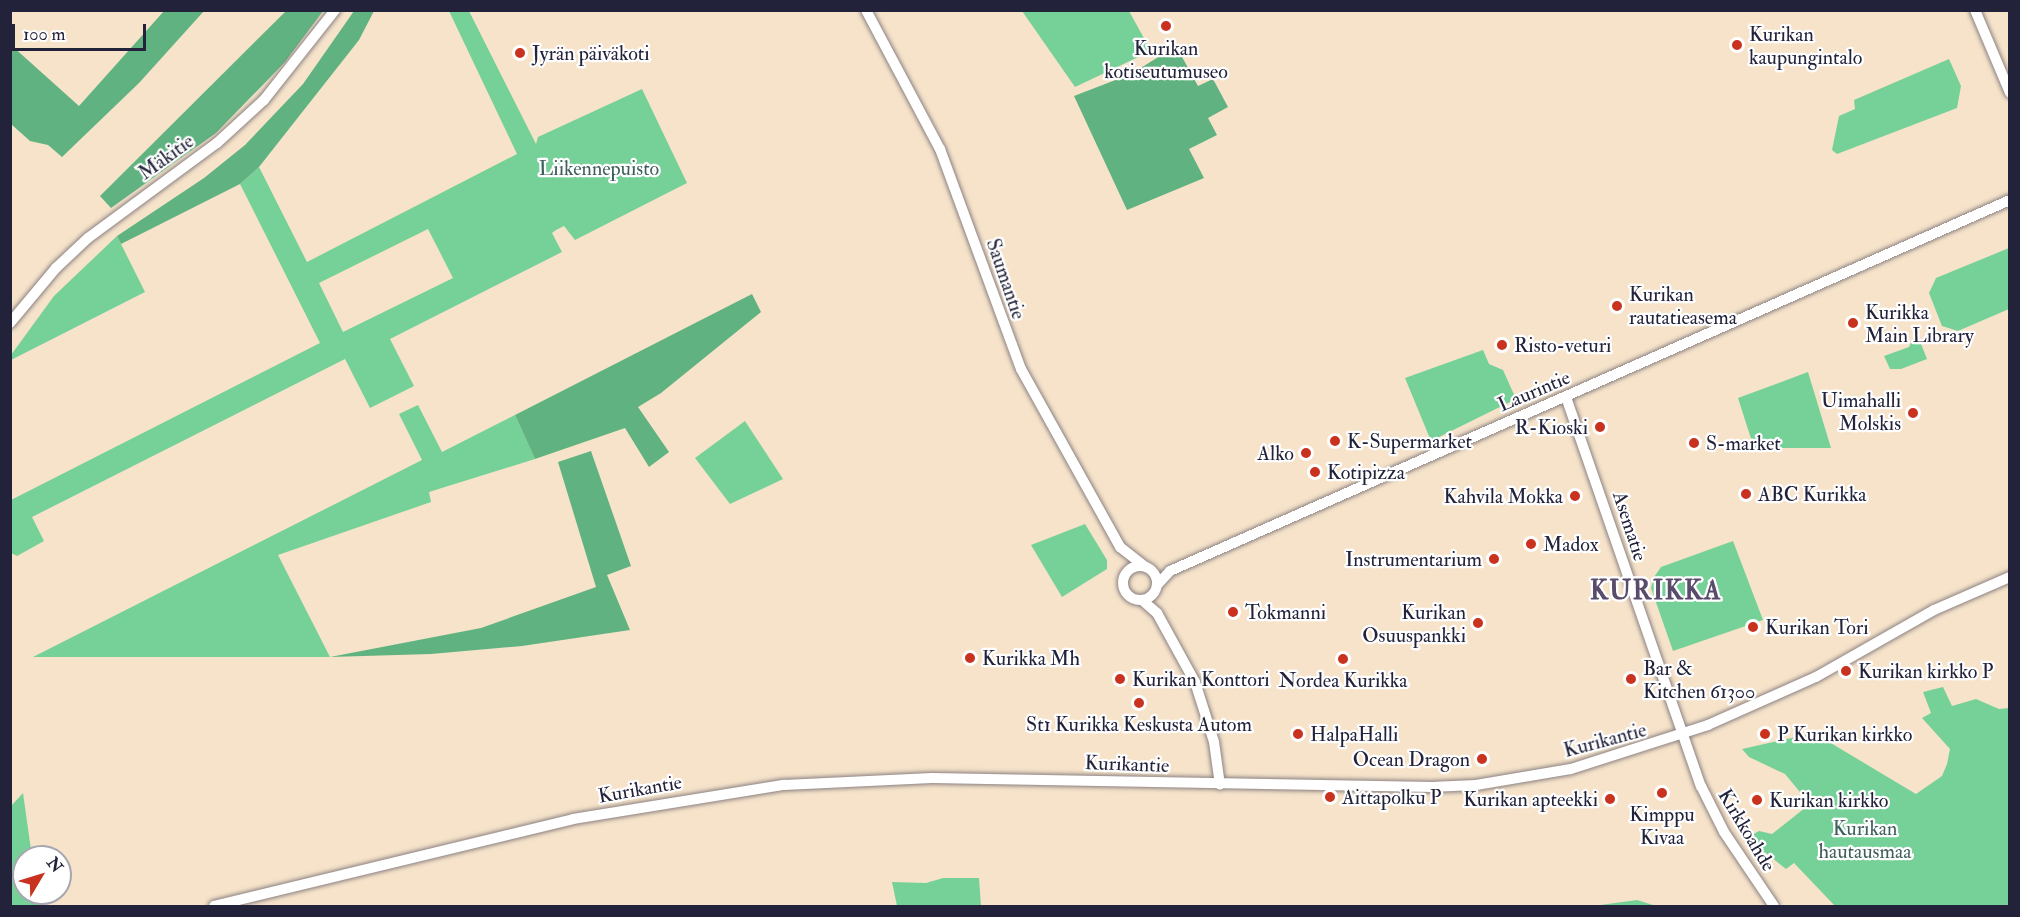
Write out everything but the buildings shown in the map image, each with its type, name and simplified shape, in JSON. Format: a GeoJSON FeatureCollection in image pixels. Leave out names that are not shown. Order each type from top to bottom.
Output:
{"type":"FeatureCollection","features":[{"type":"Feature","properties":{"kind":"street","name":"Mäkitie"},"geometry":{"type":"LineString","coordinates":[[10,323],[56,268],[88,238],[217,142],[264,100],[334,10]]}},
{"type":"Feature","properties":{"kind":"street","name":"Saumantie"},"geometry":{"type":"LineString","coordinates":[[866,10],[940,149],[1020,369],[1125,554],[1147,568]]}},
{"type":"Feature","properties":{"kind":"street"},"geometry":{"type":"LineString","coordinates":[[1975,10],[2010,93]]}},
{"type":"Feature","properties":{"kind":"street","name":"Laurintie"},"geometry":{"type":"LineString","coordinates":[[1157,588],[1170,571],[2010,200]]}},
{"type":"Feature","properties":{"kind":"street","name":"Asematie"},"geometry":{"type":"LineString","coordinates":[[1566,397],[1683,735]]}},
{"type":"Feature","properties":{"kind":"street","name":"Saumantie"},"geometry":{"type":"LineString","coordinates":[[1125,554],[1125,573]]}},
{"type":"Feature","properties":{"kind":"street"},"geometry":{"type":"LineString","coordinates":[[1157,613],[1157,588],[1147,568],[1134,567],[1125,573],[1124,590],[1134,599],[1142,600],[1157,613],[1202,699],[1217,755],[1220,785]]}},
{"type":"Feature","properties":{"kind":"street","name":"Laurintie"},"geometry":{"type":"LineString","coordinates":[[1147,568],[1170,571]]}},
{"type":"Feature","properties":{"kind":"street","name":"Kurikantie"},"geometry":{"type":"LineString","coordinates":[[214,906],[495,836],[764,787],[932,778],[1220,785],[1476,785],[1571,769],[1683,735],[1816,677],[1934,610],[2010,577]]}},
{"type":"Feature","properties":{"kind":"street"},"geometry":{"type":"LineString","coordinates":[[1142,600],[1157,588]]}},
{"type":"Feature","properties":{"kind":"street","name":"Kirkkoahde"},"geometry":{"type":"LineString","coordinates":[[1683,735],[1713,813],[1774,906]]}},
{"type":"Feature","properties":{"kind":"green space"},"geometry":{"type":"Polygon","coordinates":[[[164,11],[204,11],[139,83],[62,157],[48,145],[30,141],[11,124],[11,45],[79,106],[164,11]]]}},
{"type":"Feature","properties":{"kind":"green space"},"geometry":{"type":"Polygon","coordinates":[[[286,11],[323,11],[285,62],[216,133],[111,208],[100,196],[286,11]]]}},
{"type":"Feature","properties":{"kind":"green space"},"geometry":{"type":"Polygon","coordinates":[[[354,11],[374,11],[359,40],[259,167],[240,184],[121,244],[117,236],[204,178],[245,145],[303,84],[354,11]]]}},
{"type":"Feature","properties":{"kind":"green space","name":"Liikennepuisto"},"geometry":{"type":"Polygon","coordinates":[[[449,11],[469,11],[536,144],[538,137],[642,89],[687,183],[575,240],[564,226],[556,230],[552,233],[562,252],[390,339],[414,386],[370,408],[345,359],[32,517],[44,541],[17,556],[11,553],[11,500],[320,343],[240,184],[259,167],[307,262],[517,154],[449,11]],[[428,229],[319,283],[343,332],[453,278],[428,229]]]}},
{"type":"Feature","properties":{"kind":"green space"},"geometry":{"type":"Polygon","coordinates":[[[1022,11],[1129,11],[1151,51],[1075,87],[1022,11]]]}},
{"type":"Feature","properties":{"kind":"green space"},"geometry":{"type":"Polygon","coordinates":[[[1176,46],[1198,86],[1213,79],[1228,107],[1208,118],[1217,135],[1189,149],[1204,178],[1127,210],[1074,96],[1131,74],[1176,46]]]}},
{"type":"Feature","properties":{"kind":"green space"},"geometry":{"type":"Polygon","coordinates":[[[1949,59],[1961,86],[1957,108],[1837,154],[1832,150],[1839,116],[1855,109],[1854,100],[1949,59]]]}},
{"type":"Feature","properties":{"kind":"green space"},"geometry":{"type":"Polygon","coordinates":[[[117,236],[145,292],[11,360],[11,355],[54,296],[117,236]]]}},
{"type":"Feature","properties":{"kind":"green space"},"geometry":{"type":"Polygon","coordinates":[[[2009,248],[2009,309],[1958,331],[1942,326],[1929,293],[1936,278],[2009,248]]]}},
{"type":"Feature","properties":{"kind":"green space"},"geometry":{"type":"Polygon","coordinates":[[[752,294],[761,312],[661,393],[638,407],[669,452],[649,467],[625,428],[535,459],[515,415],[752,294]]]}},
{"type":"Feature","properties":{"kind":"green space"},"geometry":{"type":"Polygon","coordinates":[[[1916,331],[1927,359],[1901,369],[1890,369],[1884,356],[1909,347],[1916,331]]]}},
{"type":"Feature","properties":{"kind":"green space"},"geometry":{"type":"Polygon","coordinates":[[[1483,350],[1489,364],[1503,370],[1516,399],[1431,441],[1405,378],[1483,350]]]}},
{"type":"Feature","properties":{"kind":"green space"},"geometry":{"type":"Polygon","coordinates":[[[1808,372],[1831,448],[1754,448],[1738,398],[1808,372]]]}},
{"type":"Feature","properties":{"kind":"green space"},"geometry":{"type":"Polygon","coordinates":[[[418,405],[442,452],[515,415],[535,459],[429,492],[431,502],[278,555],[330,657],[33,657],[422,460],[399,414],[418,405]]]}},
{"type":"Feature","properties":{"kind":"green space"},"geometry":{"type":"Polygon","coordinates":[[[745,421],[783,479],[730,504],[695,458],[745,421]]]}},
{"type":"Feature","properties":{"kind":"green space"},"geometry":{"type":"Polygon","coordinates":[[[591,451],[631,566],[607,575],[630,630],[522,646],[431,654],[330,657],[481,628],[596,587],[558,462],[591,451]]]}},
{"type":"Feature","properties":{"kind":"green space"},"geometry":{"type":"Polygon","coordinates":[[[1085,524],[1107,560],[1107,569],[1062,597],[1031,545],[1085,524]]]}},
{"type":"Feature","properties":{"kind":"green space"},"geometry":{"type":"Polygon","coordinates":[[[1733,541],[1763,620],[1673,651],[1651,588],[1654,577],[1661,567],[1733,541]]]}},
{"type":"Feature","properties":{"kind":"green space","name":"Kurikan hautausmaa"},"geometry":{"type":"Polygon","coordinates":[[[1943,687],[1952,706],[1976,699],[1999,709],[2009,708],[2009,906],[1835,906],[1794,863],[1786,869],[1747,838],[1759,831],[1772,834],[1810,804],[1785,774],[1749,757],[1742,749],[1814,733],[1916,794],[1942,776],[1947,764],[1950,749],[1922,718],[1931,713],[1923,692],[1943,687]]]}},
{"type":"Feature","properties":{"kind":"green space"},"geometry":{"type":"Polygon","coordinates":[[[23,793],[30,845],[12,845],[12,905],[39,906],[11,906],[11,806],[23,793]]]}},
{"type":"Feature","properties":{"kind":"green space"},"geometry":{"type":"Polygon","coordinates":[[[943,878],[979,878],[981,906],[897,906],[892,882],[926,883],[943,878]]]}},
{"type":"Feature","properties":{"kind":"green space"},"geometry":{"type":"Polygon","coordinates":[[[1637,900],[1656,906],[1593,906],[1637,900]]]}},
{"type":"Feature","properties":{"kind":"place","name":"Kurikan kotiseutumuseo"},"geometry":{"type":"Point","coordinates":[1166,26]}},
{"type":"Feature","properties":{"kind":"place","name":"Kurikan kaupungintalo"},"geometry":{"type":"Point","coordinates":[1737,45]}},
{"type":"Feature","properties":{"kind":"place","name":"Jyrän päiväkoti"},"geometry":{"type":"Point","coordinates":[520,53]}},
{"type":"Feature","properties":{"kind":"place","name":"Kurikan rautatieasema"},"geometry":{"type":"Point","coordinates":[1617,306]}},
{"type":"Feature","properties":{"kind":"place","name":"Kurikka Main Library"},"geometry":{"type":"Point","coordinates":[1853,323]}},
{"type":"Feature","properties":{"kind":"place","name":"Risto-veturi"},"geometry":{"type":"Point","coordinates":[1502,345]}},
{"type":"Feature","properties":{"kind":"place","name":"Uimahalli Molskis"},"geometry":{"type":"Point","coordinates":[1913,413]}},
{"type":"Feature","properties":{"kind":"place","name":"R-Kioski"},"geometry":{"type":"Point","coordinates":[1600,427]}},
{"type":"Feature","properties":{"kind":"place","name":"K-Supermarket"},"geometry":{"type":"Point","coordinates":[1335,441]}},
{"type":"Feature","properties":{"kind":"place","name":"S-market"},"geometry":{"type":"Point","coordinates":[1694,443]}},
{"type":"Feature","properties":{"kind":"place","name":"Alko"},"geometry":{"type":"Point","coordinates":[1306,453]}},
{"type":"Feature","properties":{"kind":"place","name":"Kotipizza"},"geometry":{"type":"Point","coordinates":[1315,472]}},
{"type":"Feature","properties":{"kind":"place","name":"ABC Kurikka"},"geometry":{"type":"Point","coordinates":[1746,494]}},
{"type":"Feature","properties":{"kind":"place","name":"Kahvila Mokka"},"geometry":{"type":"Point","coordinates":[1575,496]}},
{"type":"Feature","properties":{"kind":"place","name":"Madox"},"geometry":{"type":"Point","coordinates":[1531,544]}},
{"type":"Feature","properties":{"kind":"place","name":"Instrumentarium"},"geometry":{"type":"Point","coordinates":[1494,559]}},
{"type":"Feature","properties":{"kind":"place","name":"Tokmanni"},"geometry":{"type":"Point","coordinates":[1233,612]}},
{"type":"Feature","properties":{"kind":"place","name":"Kurikan Osuuspankki"},"geometry":{"type":"Point","coordinates":[1478,623]}},
{"type":"Feature","properties":{"kind":"place","name":"Kurikan Tori"},"geometry":{"type":"Point","coordinates":[1753,627]}},
{"type":"Feature","properties":{"kind":"place","name":"Kurikka Mh"},"geometry":{"type":"Point","coordinates":[970,658]}},
{"type":"Feature","properties":{"kind":"place","name":"Nordea Kurikka"},"geometry":{"type":"Point","coordinates":[1343,659]}},
{"type":"Feature","properties":{"kind":"place","name":"Kurikan kirkko P"},"geometry":{"type":"Point","coordinates":[1846,671]}},
{"type":"Feature","properties":{"kind":"place","name":"Kurikan Konttori"},"geometry":{"type":"Point","coordinates":[1120,679]}},
{"type":"Feature","properties":{"kind":"place","name":"Bar & Kitchen 61300"},"geometry":{"type":"Point","coordinates":[1631,679]}},
{"type":"Feature","properties":{"kind":"place","name":"St1 Kurikka Keskusta Autom"},"geometry":{"type":"Point","coordinates":[1139,703]}},
{"type":"Feature","properties":{"kind":"place","name":"HalpaHalli"},"geometry":{"type":"Point","coordinates":[1298,734]}},
{"type":"Feature","properties":{"kind":"place","name":"P Kurikan kirkko"},"geometry":{"type":"Point","coordinates":[1765,734]}},
{"type":"Feature","properties":{"kind":"place","name":"Ocean Dragon"},"geometry":{"type":"Point","coordinates":[1482,759]}},
{"type":"Feature","properties":{"kind":"place","name":"Kimppu Kivaa"},"geometry":{"type":"Point","coordinates":[1662,793]}},
{"type":"Feature","properties":{"kind":"place","name":"Aittapolku P"},"geometry":{"type":"Point","coordinates":[1330,797]}},
{"type":"Feature","properties":{"kind":"place","name":"Kurikan apteekki"},"geometry":{"type":"Point","coordinates":[1610,799]}},
{"type":"Feature","properties":{"kind":"place","name":"Kurikan kirkko"},"geometry":{"type":"Point","coordinates":[1757,800]}},
{"type":"Feature","properties":{"kind":"district","name":"KURIKKA"},"geometry":{"type":"Point","coordinates":[1656,592]}}]}
